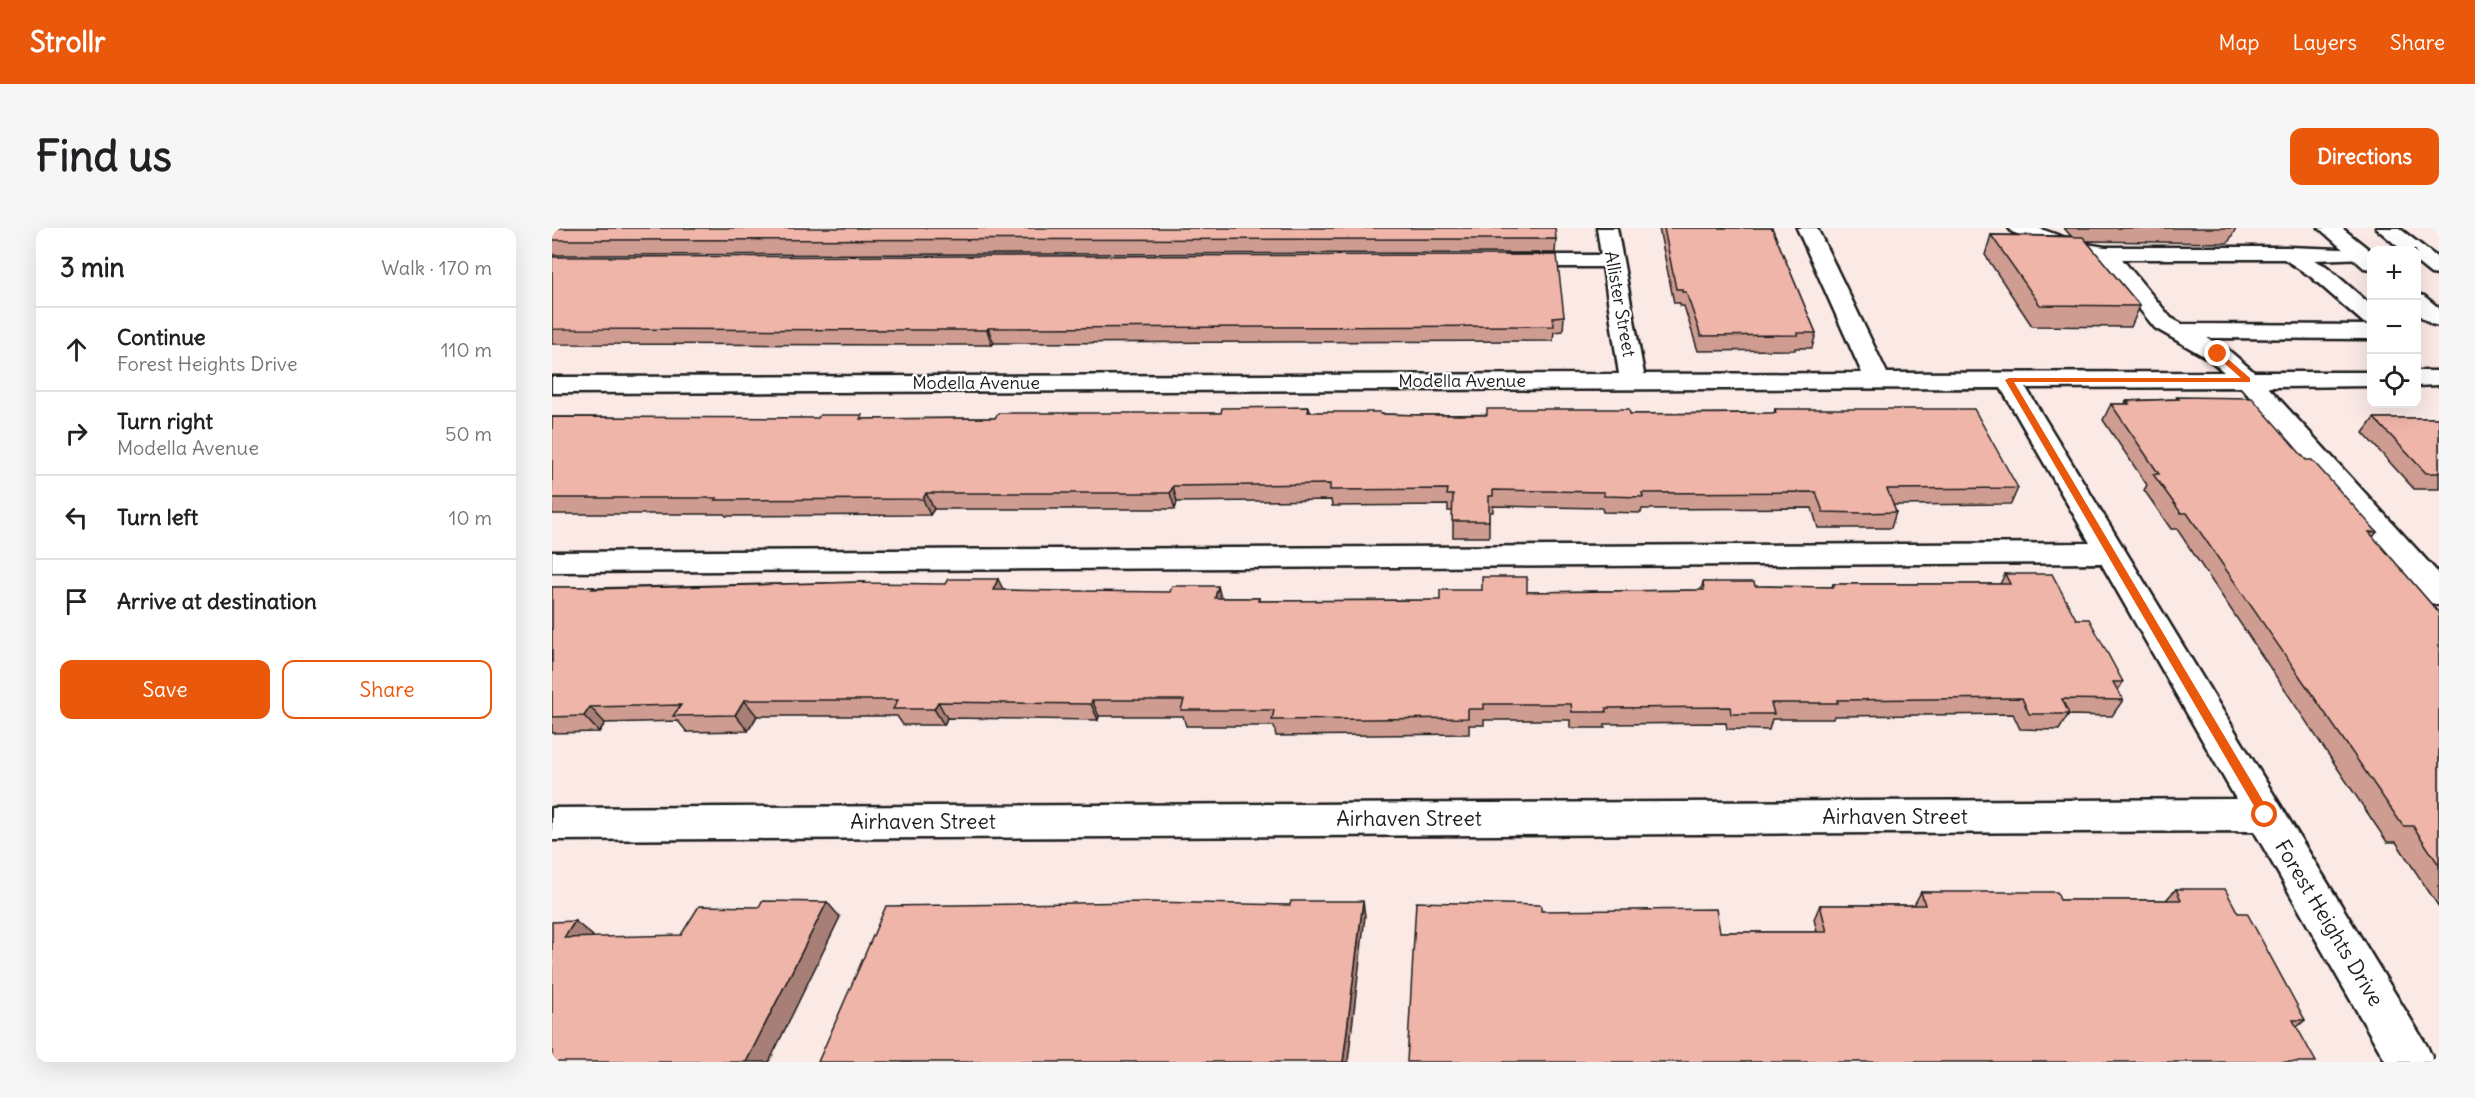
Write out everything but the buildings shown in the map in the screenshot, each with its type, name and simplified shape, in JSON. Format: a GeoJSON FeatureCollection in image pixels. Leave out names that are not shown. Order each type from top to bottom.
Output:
{"type":"FeatureCollection","features":[{"type":"Feature","properties":{"kind":"street","name":"Allister Street"},"geometry":{"type":"LineString","coordinates":[[1607,228],[1633,381]]}},
{"type":"Feature","properties":{"kind":"street"},"geometry":{"type":"LineString","coordinates":[[1807,228],[1878,380]]}},
{"type":"Feature","properties":{"kind":"street"},"geometry":{"type":"LineString","coordinates":[[2019,228],[2076,249],[2105,253],[2288,253],[2366,259]]}},
{"type":"Feature","properties":{"kind":"street"},"geometry":{"type":"LineString","coordinates":[[2329,228],[2366,259]]}},
{"type":"Feature","properties":{"kind":"street"},"geometry":{"type":"LineString","coordinates":[[2386,228],[2409,246]]}},
{"type":"Feature","properties":{"kind":"street"},"geometry":{"type":"LineString","coordinates":[[2105,253],[2163,323],[2218,354],[2247,380],[2439,594]]}},
{"type":"Feature","properties":{"kind":"street"},"geometry":{"type":"LineString","coordinates":[[2288,253],[2318,271],[2367,314]]}},
{"type":"Feature","properties":{"kind":"street"},"geometry":{"type":"LineString","coordinates":[[2421,255],[2439,269]]}},
{"type":"Feature","properties":{"kind":"street"},"geometry":{"type":"LineString","coordinates":[[1493,261],[1612,261]]}},
{"type":"Feature","properties":{"kind":"street"},"geometry":{"type":"LineString","coordinates":[[2421,305],[2439,319]]}},
{"type":"Feature","properties":{"kind":"street"},"geometry":{"type":"LineString","coordinates":[[2177,331],[2367,332]]}},
{"type":"Feature","properties":{"kind":"street"},"geometry":{"type":"LineString","coordinates":[[2421,379],[2439,378]]}},
{"type":"Feature","properties":{"kind":"street","name":"Modella Avenue"},"geometry":{"type":"LineString","coordinates":[[552,385],[2367,379]]}},
{"type":"Feature","properties":{"kind":"street","name":"Forest Heights Drive"},"geometry":{"type":"LineString","coordinates":[[2009,380],[2411,1062]]}},
{"type":"Feature","properties":{"kind":"street"},"geometry":{"type":"LineString","coordinates":[[552,562],[2111,553]]}},
{"type":"Feature","properties":{"kind":"street","name":"Airhaven Street"},"geometry":{"type":"LineString","coordinates":[[552,824],[2265,815]]}},
{"type":"Feature","properties":{"kind":"route"},"geometry":{"type":"LineString","coordinates":[[2218,354],[2247,380],[2009,380],[2265,815]]}}]}
